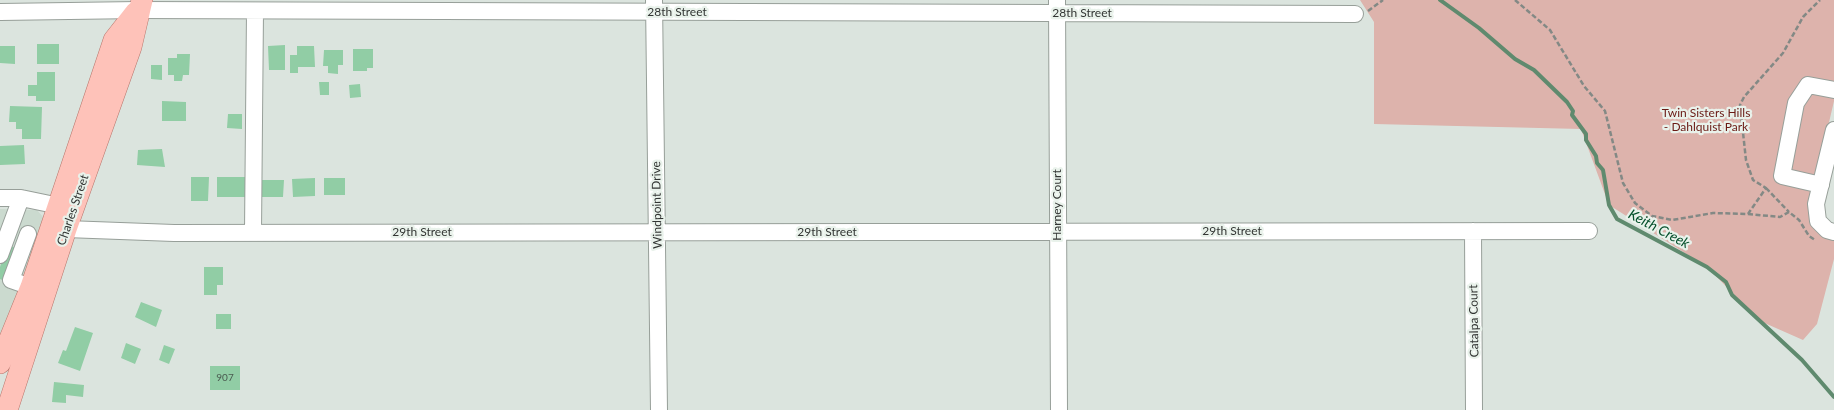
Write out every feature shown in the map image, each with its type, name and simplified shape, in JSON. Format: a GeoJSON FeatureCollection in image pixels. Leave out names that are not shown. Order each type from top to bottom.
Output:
{"type":"FeatureCollection","features":[{"type":"Feature","properties":{"kind":"main road","name":"Charles Street"},"geometry":{"type":"LineString","coordinates":[[0,363],[14,285],[37,237],[66,207],[131,47],[140,5]]}},
{"type":"Feature","properties":{"kind":"main road","name":"Charles Street"},"geometry":{"type":"LineString","coordinates":[[7,410],[66,229],[66,207]]}},
{"type":"Feature","properties":{"kind":"street","name":"28th Street"},"geometry":{"type":"LineString","coordinates":[[0,12],[140,5],[255,11],[654,6],[1057,6],[1355,14]]}},
{"type":"Feature","properties":{"kind":"street","name":"Windpoint Drive"},"geometry":{"type":"LineString","coordinates":[[654,6],[659,410]]}},
{"type":"Feature","properties":{"kind":"street","name":"Harney Court"},"geometry":{"type":"LineString","coordinates":[[1057,6],[1059,410]]}},
{"type":"Feature","properties":{"kind":"street"},"geometry":{"type":"LineString","coordinates":[[253,232],[255,11]]}},
{"type":"Feature","properties":{"kind":"street"},"geometry":{"type":"LineString","coordinates":[[1821,185],[1782,176],[1796,103],[1808,85],[1834,90]]}},
{"type":"Feature","properties":{"kind":"street"},"geometry":{"type":"LineString","coordinates":[[1834,130],[1816,204],[1818,221],[1827,230],[1834,232]]}},
{"type":"Feature","properties":{"kind":"street"},"geometry":{"type":"LineString","coordinates":[[0,198],[21,198],[66,207]]}},
{"type":"Feature","properties":{"kind":"street"},"geometry":{"type":"LineString","coordinates":[[0,255],[4,231],[21,198]]}},
{"type":"Feature","properties":{"kind":"street","name":"29th Street"},"geometry":{"type":"LineString","coordinates":[[66,229],[174,233],[1588,231]]}},
{"type":"Feature","properties":{"kind":"street"},"geometry":{"type":"LineString","coordinates":[[4,231],[37,237]]}},
{"type":"Feature","properties":{"kind":"street","name":"Catalpa Court"},"geometry":{"type":"LineString","coordinates":[[1473,231],[1474,410]]}},
{"type":"Feature","properties":{"kind":"path"},"geometry":{"type":"LineString","coordinates":[[1515,0],[1550,30],[1584,86],[1605,112],[1623,183],[1635,203],[1652,216],[1672,220],[1713,213],[1780,217],[1789,212]]}},
{"type":"Feature","properties":{"kind":"path"},"geometry":{"type":"LineString","coordinates":[[1799,220],[1766,188],[1753,180],[1746,160],[1740,105],[1744,97],[1783,53],[1803,17],[1820,0]]}},
{"type":"Feature","properties":{"kind":"path"},"geometry":{"type":"LineString","coordinates":[[1748,214],[1766,188]]}},
{"type":"Feature","properties":{"kind":"shaded area"},"geometry":{"type":"Polygon","coordinates":[[[0,209],[37,210],[43,217],[43,223],[0,341],[0,209]]]}},
{"type":"Feature","properties":{"kind":"green space","name":"Twin Sisters Hills - Dahlquist Park"},"geometry":{"type":"Polygon","coordinates":[[[1360,0],[1834,0],[1834,101],[1809,208],[1811,226],[1820,233],[1834,237],[1834,259],[1817,324],[1803,340],[1760,321],[1707,267],[1609,205],[1581,129],[1374,124],[1374,22],[1360,0]]]}},
{"type":"Feature","properties":{"kind":"building"},"geometry":{"type":"Polygon","coordinates":[[[37,44],[59,44],[59,64],[37,64],[37,44]]]}},
{"type":"Feature","properties":{"kind":"building"},"geometry":{"type":"Polygon","coordinates":[[[285,45],[285,70],[269,70],[268,46],[285,45]]]}},
{"type":"Feature","properties":{"kind":"building"},"geometry":{"type":"Polygon","coordinates":[[[0,46],[15,46],[15,64],[0,63],[0,46]]]}},
{"type":"Feature","properties":{"kind":"building"},"geometry":{"type":"Polygon","coordinates":[[[297,46],[314,46],[315,67],[298,67],[298,73],[290,73],[290,55],[297,55],[297,46]]]}},
{"type":"Feature","properties":{"kind":"building"},"geometry":{"type":"Polygon","coordinates":[[[353,49],[373,49],[373,68],[367,68],[367,71],[353,71],[353,49]]]}},
{"type":"Feature","properties":{"kind":"building"},"geometry":{"type":"Polygon","coordinates":[[[324,50],[343,50],[343,65],[338,65],[338,74],[328,73],[328,66],[323,66],[324,50]]]}},
{"type":"Feature","properties":{"kind":"building"},"geometry":{"type":"Polygon","coordinates":[[[177,54],[190,54],[189,75],[183,75],[182,81],[174,81],[174,75],[168,75],[168,58],[177,58],[177,54]]]}},
{"type":"Feature","properties":{"kind":"building"},"geometry":{"type":"Polygon","coordinates":[[[151,65],[162,65],[162,80],[151,79],[151,65]]]}},
{"type":"Feature","properties":{"kind":"building"},"geometry":{"type":"Polygon","coordinates":[[[37,72],[55,72],[55,101],[36,101],[36,96],[28,96],[28,85],[37,85],[37,72]]]}},
{"type":"Feature","properties":{"kind":"building"},"geometry":{"type":"Polygon","coordinates":[[[319,82],[329,82],[329,95],[320,95],[319,82]]]}},
{"type":"Feature","properties":{"kind":"building"},"geometry":{"type":"Polygon","coordinates":[[[360,84],[361,97],[350,98],[349,85],[360,84]]]}},
{"type":"Feature","properties":{"kind":"building"},"geometry":{"type":"Polygon","coordinates":[[[162,101],[186,102],[186,121],[162,121],[162,101]]]}},
{"type":"Feature","properties":{"kind":"building"},"geometry":{"type":"Polygon","coordinates":[[[10,106],[42,107],[41,139],[22,139],[22,129],[16,129],[16,122],[9,122],[10,106]]]}},
{"type":"Feature","properties":{"kind":"building"},"geometry":{"type":"Polygon","coordinates":[[[228,114],[242,114],[242,129],[227,128],[228,114]]]}},
{"type":"Feature","properties":{"kind":"building"},"geometry":{"type":"Polygon","coordinates":[[[24,145],[25,164],[0,165],[0,146],[24,145]]]}},
{"type":"Feature","properties":{"kind":"building"},"geometry":{"type":"Polygon","coordinates":[[[162,149],[165,167],[137,165],[138,150],[162,149]]]}},
{"type":"Feature","properties":{"kind":"building"},"geometry":{"type":"Polygon","coordinates":[[[191,177],[209,177],[208,201],[191,201],[191,177]]]}},
{"type":"Feature","properties":{"kind":"building"},"geometry":{"type":"Polygon","coordinates":[[[217,177],[246,177],[246,197],[217,197],[217,177]]]}},
{"type":"Feature","properties":{"kind":"building"},"geometry":{"type":"Polygon","coordinates":[[[315,178],[315,196],[293,197],[292,179],[315,178]]]}},
{"type":"Feature","properties":{"kind":"building"},"geometry":{"type":"Polygon","coordinates":[[[324,178],[345,178],[345,195],[324,195],[324,178]]]}},
{"type":"Feature","properties":{"kind":"building"},"geometry":{"type":"Polygon","coordinates":[[[262,180],[284,180],[283,197],[261,197],[262,180]]]}},
{"type":"Feature","properties":{"kind":"building"},"geometry":{"type":"Polygon","coordinates":[[[8,245],[19,249],[7,282],[0,279],[0,267],[8,245]]]}},
{"type":"Feature","properties":{"kind":"building"},"geometry":{"type":"Polygon","coordinates":[[[204,267],[223,267],[223,285],[217,285],[217,295],[204,295],[204,267]]]}},
{"type":"Feature","properties":{"kind":"building"},"geometry":{"type":"Polygon","coordinates":[[[141,302],[162,310],[156,327],[135,317],[141,302]]]}},
{"type":"Feature","properties":{"kind":"building"},"geometry":{"type":"Polygon","coordinates":[[[216,314],[231,314],[231,329],[216,329],[216,314]]]}},
{"type":"Feature","properties":{"kind":"building"},"geometry":{"type":"Polygon","coordinates":[[[75,327],[93,333],[80,371],[58,363],[63,350],[66,351],[75,327]]]}},
{"type":"Feature","properties":{"kind":"building"},"geometry":{"type":"Polygon","coordinates":[[[126,343],[141,349],[135,364],[121,358],[126,343]]]}},
{"type":"Feature","properties":{"kind":"building"},"geometry":{"type":"Polygon","coordinates":[[[164,345],[175,349],[169,364],[159,360],[164,345]]]}},
{"type":"Feature","properties":{"kind":"building"},"geometry":{"type":"Polygon","coordinates":[[[210,366],[240,366],[240,390],[210,390],[210,366]]]}},
{"type":"Feature","properties":{"kind":"building"},"geometry":{"type":"Polygon","coordinates":[[[54,382],[84,385],[83,397],[66,395],[66,403],[52,402],[54,382]]]}},
{"type":"Feature","properties":{"kind":"waterway","name":"Keith Creek"},"geometry":{"type":"LineString","coordinates":[[1440,0],[1479,28],[1515,59],[1534,70],[1567,102],[1573,111],[1572,115],[1586,134],[1586,140],[1596,156],[1597,163],[1603,170],[1609,205],[1617,219],[1707,267],[1726,282],[1732,295],[1802,360],[1834,397]]}}]}
